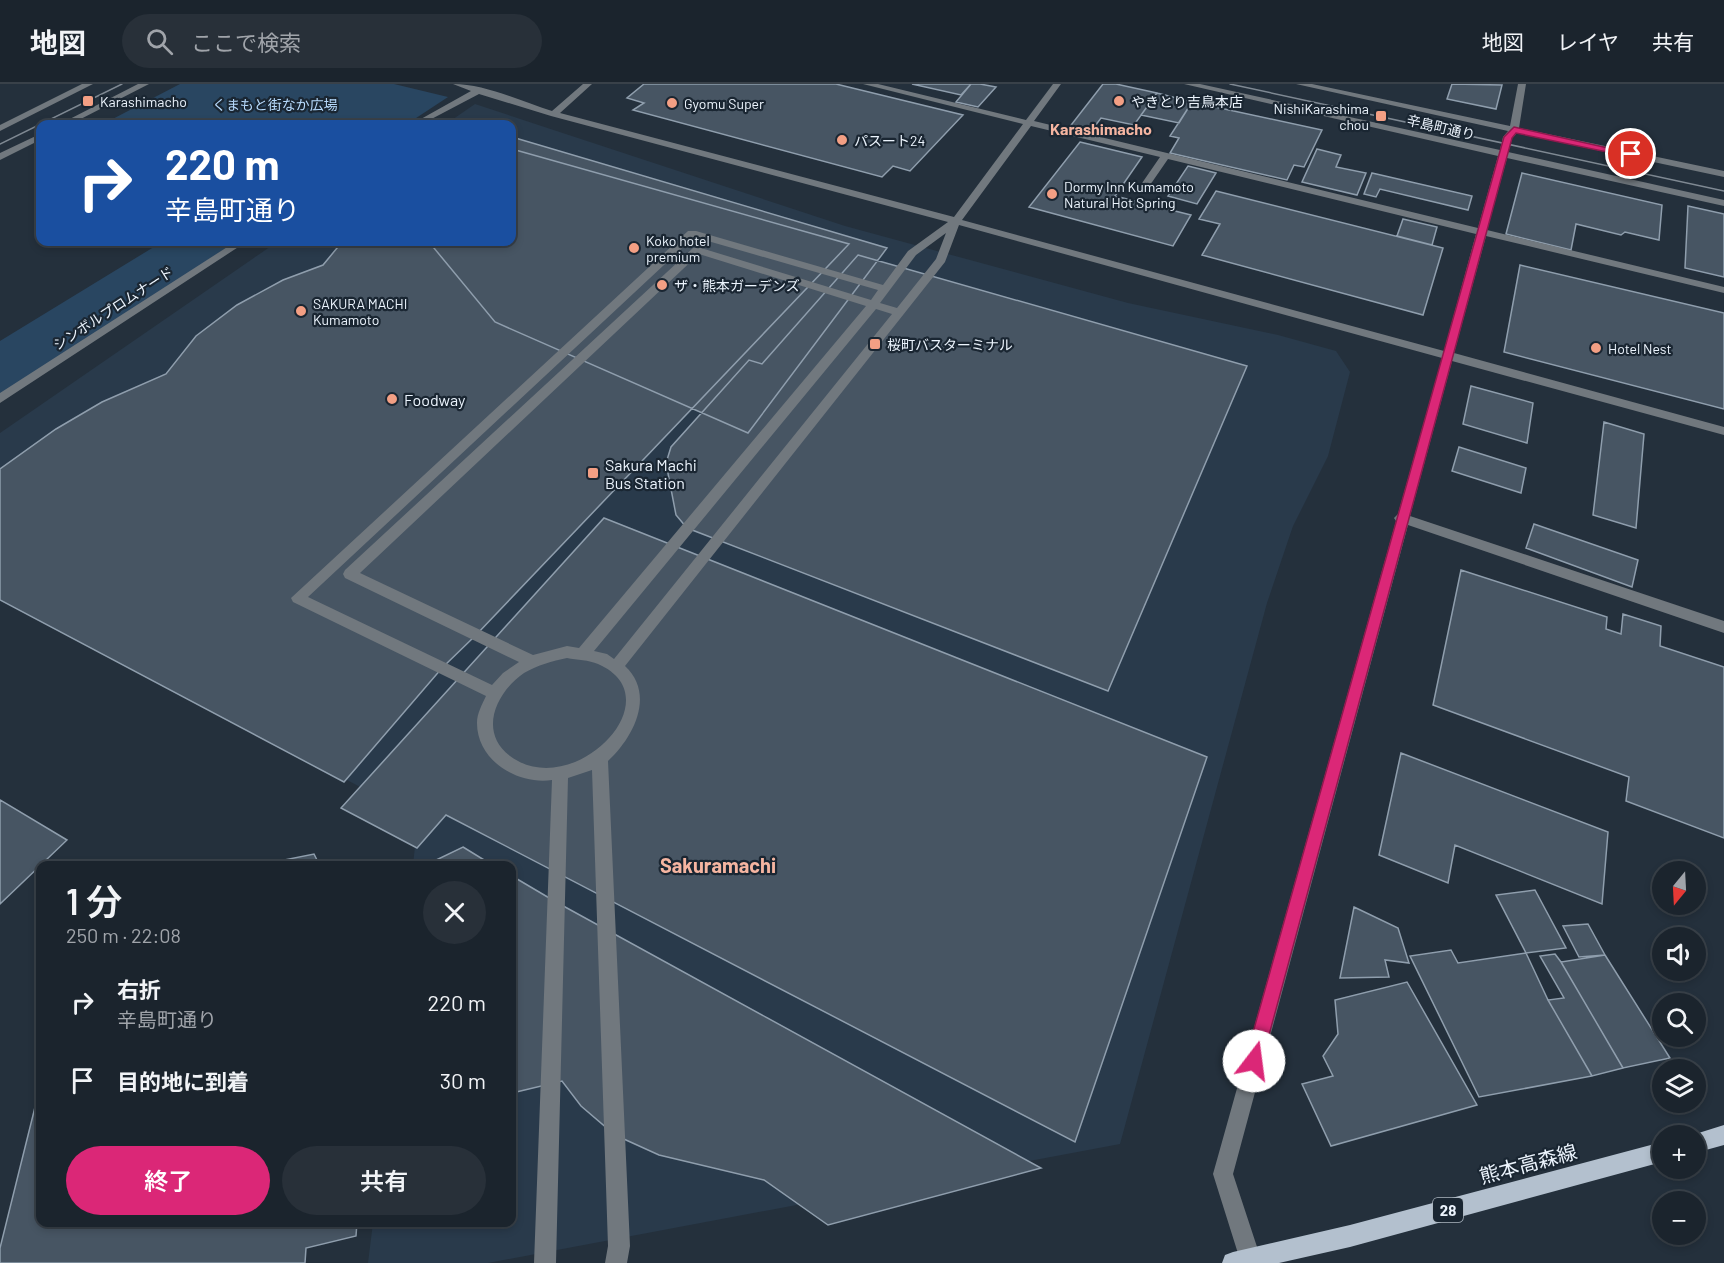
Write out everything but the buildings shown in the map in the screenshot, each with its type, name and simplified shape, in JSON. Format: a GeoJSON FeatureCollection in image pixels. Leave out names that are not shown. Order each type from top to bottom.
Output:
{"type":"FeatureCollection","features":[{"type":"Feature","properties":{"kind":"main road"},"geometry":{"type":"LineString","coordinates":[[1706,1140],[1724,1135]]}},
{"type":"Feature","properties":{"kind":"main road","name":"熊本高森線"},"geometry":{"type":"LineString","coordinates":[[1241,1261],[1350,1236],[1652,1155]]}},
{"type":"Feature","properties":{"kind":"street"},"geometry":{"type":"LineString","coordinates":[[0,128],[89,84]]}},
{"type":"Feature","properties":{"kind":"street"},"geometry":{"type":"LineString","coordinates":[[73,120],[145,84]]}},
{"type":"Feature","properties":{"kind":"street"},"geometry":{"type":"LineString","coordinates":[[457,84],[554,114],[956,221],[1724,431]]}},
{"type":"Feature","properties":{"kind":"street"},"geometry":{"type":"LineString","coordinates":[[554,114],[588,84]]}},
{"type":"Feature","properties":{"kind":"street"},"geometry":{"type":"LineString","coordinates":[[867,84],[1724,290]]}},
{"type":"Feature","properties":{"kind":"street"},"geometry":{"type":"LineString","coordinates":[[617,666],[941,260],[956,221],[1057,84]]}},
{"type":"Feature","properties":{"kind":"street","name":"辛島町通り"},"geometry":{"type":"LineString","coordinates":[[1188,84],[1724,203]]}},
{"type":"Feature","properties":{"kind":"street","name":"辛島町通り"},"geometry":{"type":"LineString","coordinates":[[1300,84],[1724,174]]}},
{"type":"Feature","properties":{"kind":"street"},"geometry":{"type":"LineString","coordinates":[[1241,1261],[1223,1174],[1446,355],[1508,137],[1514,130],[1522,84]]}},
{"type":"Feature","properties":{"kind":"street"},"geometry":{"type":"LineString","coordinates":[[423,120],[479,90]]}},
{"type":"Feature","properties":{"kind":"street"},"geometry":{"type":"LineString","coordinates":[[0,157],[36,139]]}},
{"type":"Feature","properties":{"kind":"street"},"geometry":{"type":"LineString","coordinates":[[1145,186],[1165,156]]}},
{"type":"Feature","properties":{"kind":"street"},"geometry":{"type":"LineString","coordinates":[[584,652],[873,305],[912,254],[956,221]]}},
{"type":"Feature","properties":{"kind":"street"},"geometry":{"type":"LineString","coordinates":[[494,693],[298,598],[692,233],[885,289]]}},
{"type":"Feature","properties":{"kind":"street","name":"シンボルプロムナード"},"geometry":{"type":"LineString","coordinates":[[0,399],[235,246]]}},
{"type":"Feature","properties":{"kind":"street"},"geometry":{"type":"LineString","coordinates":[[531,661],[350,574],[697,250],[900,313]]}},
{"type":"Feature","properties":{"kind":"street"},"geometry":{"type":"LineString","coordinates":[[1401,518],[1724,627]]}},
{"type":"Feature","properties":{"kind":"street"},"geometry":{"type":"LineString","coordinates":[[584,652],[602,657],[617,666],[629,681],[634,701],[631,721],[620,742],[600,759],[581,769],[560,774],[534,774],[511,766],[494,753],[486,734],[486,713],[494,693],[510,674],[531,661],[549,654],[584,652]]}},
{"type":"Feature","properties":{"kind":"street"},"geometry":{"type":"LineString","coordinates":[[600,759],[619,1234],[616,1263]]}},
{"type":"Feature","properties":{"kind":"street"},"geometry":{"type":"LineString","coordinates":[[545,1263],[560,774]]}},
{"type":"Feature","properties":{"kind":"shaded area"},"geometry":{"type":"Polygon","coordinates":[[[475,104],[845,226],[1128,303],[1278,335],[1336,351],[1350,372],[1328,456],[1293,526],[1267,603],[1120,1144],[488,1263],[368,1263],[372,1227],[516,1227],[516,861],[413,861],[418,818],[0,594],[0,433],[271,246],[516,246],[516,120],[452,120],[475,104]]]}},
{"type":"Feature","properties":{"kind":"green space","name":"くまもと街なか広場"},"geometry":{"type":"Polygon","coordinates":[[[180,84],[394,84],[448,97],[413,120],[111,120],[180,84]]]}},
{"type":"Feature","properties":{"kind":"green space"},"geometry":{"type":"Polygon","coordinates":[[[155,246],[229,246],[0,399],[0,341],[155,246]]]}},
{"type":"Feature","properties":{"kind":"tram line"},"geometry":{"type":"LineString","coordinates":[[49,120],[122,84]]}},
{"type":"Feature","properties":{"kind":"tram line"},"geometry":{"type":"LineString","coordinates":[[1230,84],[1724,191]]}},
{"type":"Feature","properties":{"kind":"tram line"},"geometry":{"type":"LineString","coordinates":[[0,144],[36,126]]}},
{"type":"Feature","properties":{"kind":"place","name":"Karashimacho"},"geometry":{"type":"Point","coordinates":[88,101]}},
{"type":"Feature","properties":{"kind":"place","name":"やきとり吉鳥本店"},"geometry":{"type":"Point","coordinates":[1119,101]}},
{"type":"Feature","properties":{"kind":"place","name":"Gyomu Super"},"geometry":{"type":"Point","coordinates":[672,103]}},
{"type":"Feature","properties":{"kind":"place","name":"NishiKarashima chou"},"geometry":{"type":"Point","coordinates":[1381,116]}},
{"type":"Feature","properties":{"kind":"place","name":"パスート24"},"geometry":{"type":"Point","coordinates":[842,140]}},
{"type":"Feature","properties":{"kind":"place","name":"Dormy Inn Kumamoto Natural Hot Spring"},"geometry":{"type":"Point","coordinates":[1052,194]}},
{"type":"Feature","properties":{"kind":"place","name":"Koko hotel premium"},"geometry":{"type":"Point","coordinates":[634,248]}},
{"type":"Feature","properties":{"kind":"place","name":"ザ・熊本ガーデンズ"},"geometry":{"type":"Point","coordinates":[662,285]}},
{"type":"Feature","properties":{"kind":"place","name":"SAKURA MACHI Kumamoto"},"geometry":{"type":"Point","coordinates":[301,311]}},
{"type":"Feature","properties":{"kind":"place","name":"桜町バスターミナル"},"geometry":{"type":"Point","coordinates":[875,344]}},
{"type":"Feature","properties":{"kind":"place","name":"Hotel Nest"},"geometry":{"type":"Point","coordinates":[1596,348]}},
{"type":"Feature","properties":{"kind":"place","name":"Foodway"},"geometry":{"type":"Point","coordinates":[392,399]}},
{"type":"Feature","properties":{"kind":"place","name":"Sakura Machi Bus Station"},"geometry":{"type":"Point","coordinates":[593,473]}},
{"type":"Feature","properties":{"kind":"district","name":"Karashimacho"},"geometry":{"type":"Point","coordinates":[1101,128]}},
{"type":"Feature","properties":{"kind":"district","name":"Sakuramachi"},"geometry":{"type":"Point","coordinates":[718,865]}},
{"type":"Feature","properties":{"kind":"route"},"geometry":{"type":"LineString","coordinates":[[1254,1061],[1508,137],[1514,130],[1631,154]]}}]}
